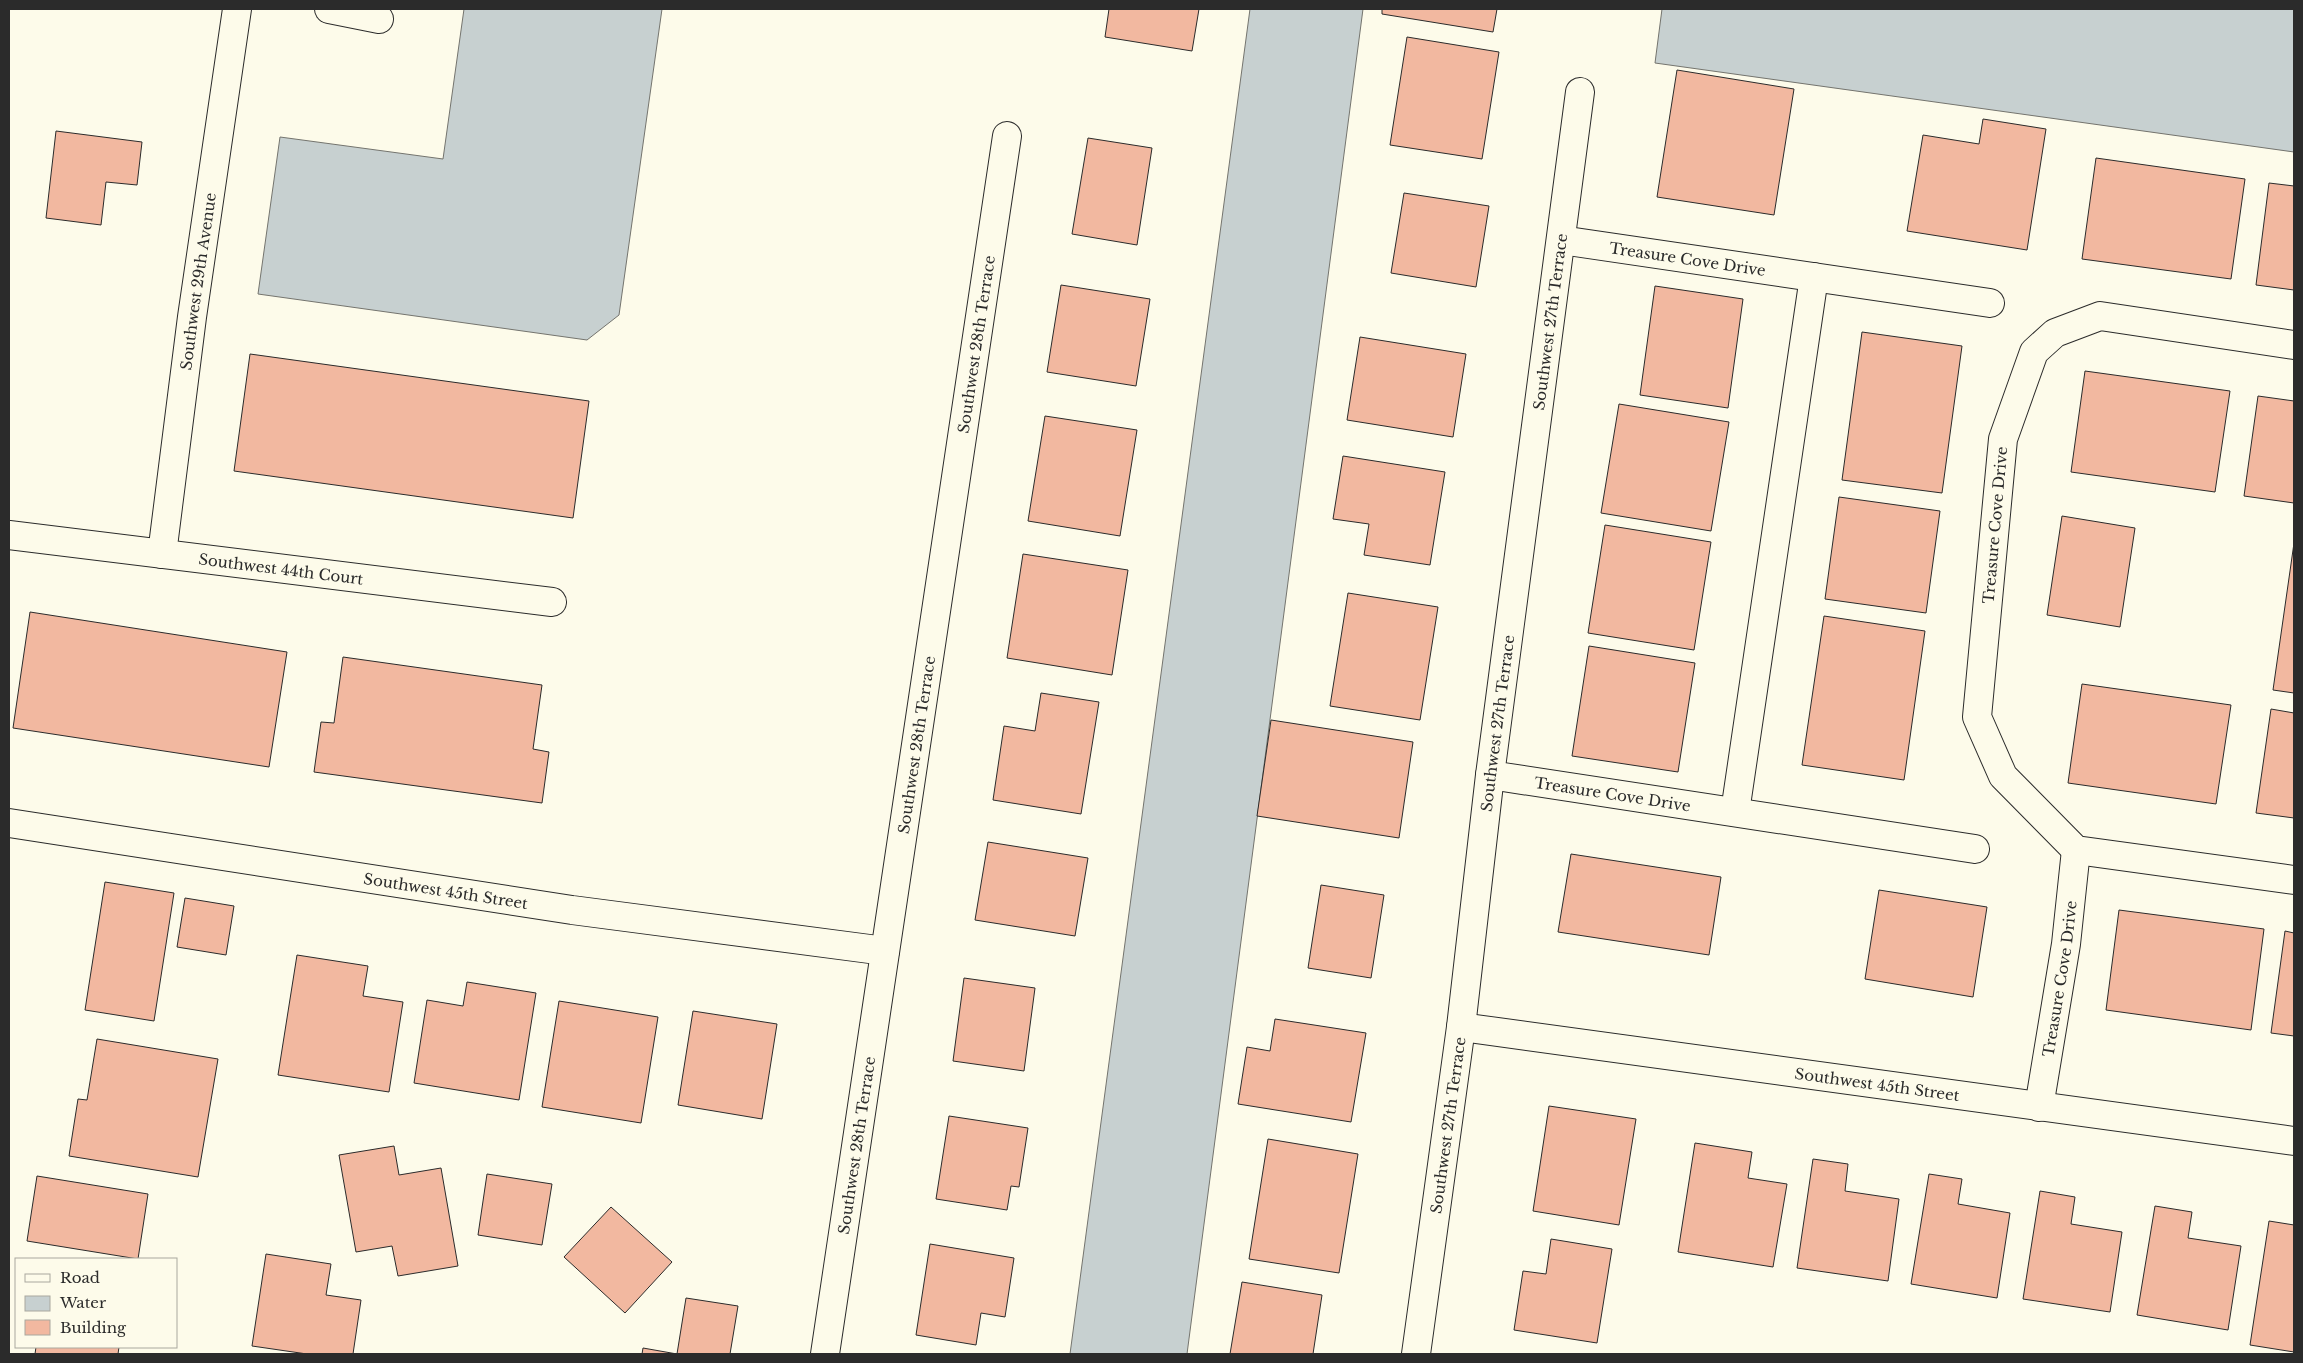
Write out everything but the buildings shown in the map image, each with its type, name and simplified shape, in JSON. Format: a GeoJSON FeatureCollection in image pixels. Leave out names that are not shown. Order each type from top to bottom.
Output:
{"type":"FeatureCollection","features":[{"type":"Feature","properties":{"kind":"street","name":"Southwest 29th Avenue"},"geometry":{"type":"LineString","coordinates":[[162,554],[192,317],[237,9]]}},
{"type":"Feature","properties":{"kind":"street"},"geometry":{"type":"LineString","coordinates":[[330,9],[379,19]]}},
{"type":"Feature","properties":{"kind":"street","name":"Southwest 27th Terrace"},"geometry":{"type":"LineString","coordinates":[[1416,1354],[1461,1027],[1490,775],[1580,92]]}},
{"type":"Feature","properties":{"kind":"street","name":"Southwest 28th Terrace"},"geometry":{"type":"LineString","coordinates":[[825,1354],[1007,136]]}},
{"type":"Feature","properties":{"kind":"street","name":"Treasure Cove Drive"},"geometry":{"type":"LineString","coordinates":[[1561,240],[1990,302]]}},
{"type":"Feature","properties":{"kind":"street"},"geometry":{"type":"LineString","coordinates":[[1735,812],[1814,277]]}},
{"type":"Feature","properties":{"kind":"street","name":"Treasure Cove Drive"},"geometry":{"type":"LineString","coordinates":[[2039,1107],[2066,944],[2076,850],[2003,776],[1977,717],[2003,439],[2034,352],[2055,333],[2100,316],[2294,345]]}},
{"type":"Feature","properties":{"kind":"street","name":"Southwest 44th Court"},"geometry":{"type":"LineString","coordinates":[[9,536],[552,602]]}},
{"type":"Feature","properties":{"kind":"street","name":"Treasure Cove Drive"},"geometry":{"type":"LineString","coordinates":[[1490,775],[1975,849]]}},
{"type":"Feature","properties":{"kind":"street","name":"Southwest 45th Street"},"geometry":{"type":"LineString","coordinates":[[9,823],[572,910],[885,951]]}},
{"type":"Feature","properties":{"kind":"street"},"geometry":{"type":"LineString","coordinates":[[2076,850],[2294,880]]}},
{"type":"Feature","properties":{"kind":"street","name":"Southwest 45th Street"},"geometry":{"type":"LineString","coordinates":[[1461,1027],[2294,1141]]}},
{"type":"Feature","properties":{"kind":"water"},"geometry":{"type":"Polygon","coordinates":[[[464,9],[662,9],[619,315],[587,340],[258,294],[280,137],[443,159],[464,9]]]}},
{"type":"Feature","properties":{"kind":"water"},"geometry":{"type":"Polygon","coordinates":[[[1250,9],[1363,9],[1187,1354],[1070,1354],[1250,9]]]}},
{"type":"Feature","properties":{"kind":"water"},"geometry":{"type":"Polygon","coordinates":[[[1662,9],[2294,9],[2294,152],[1655,63],[1662,9]]]}}]}
